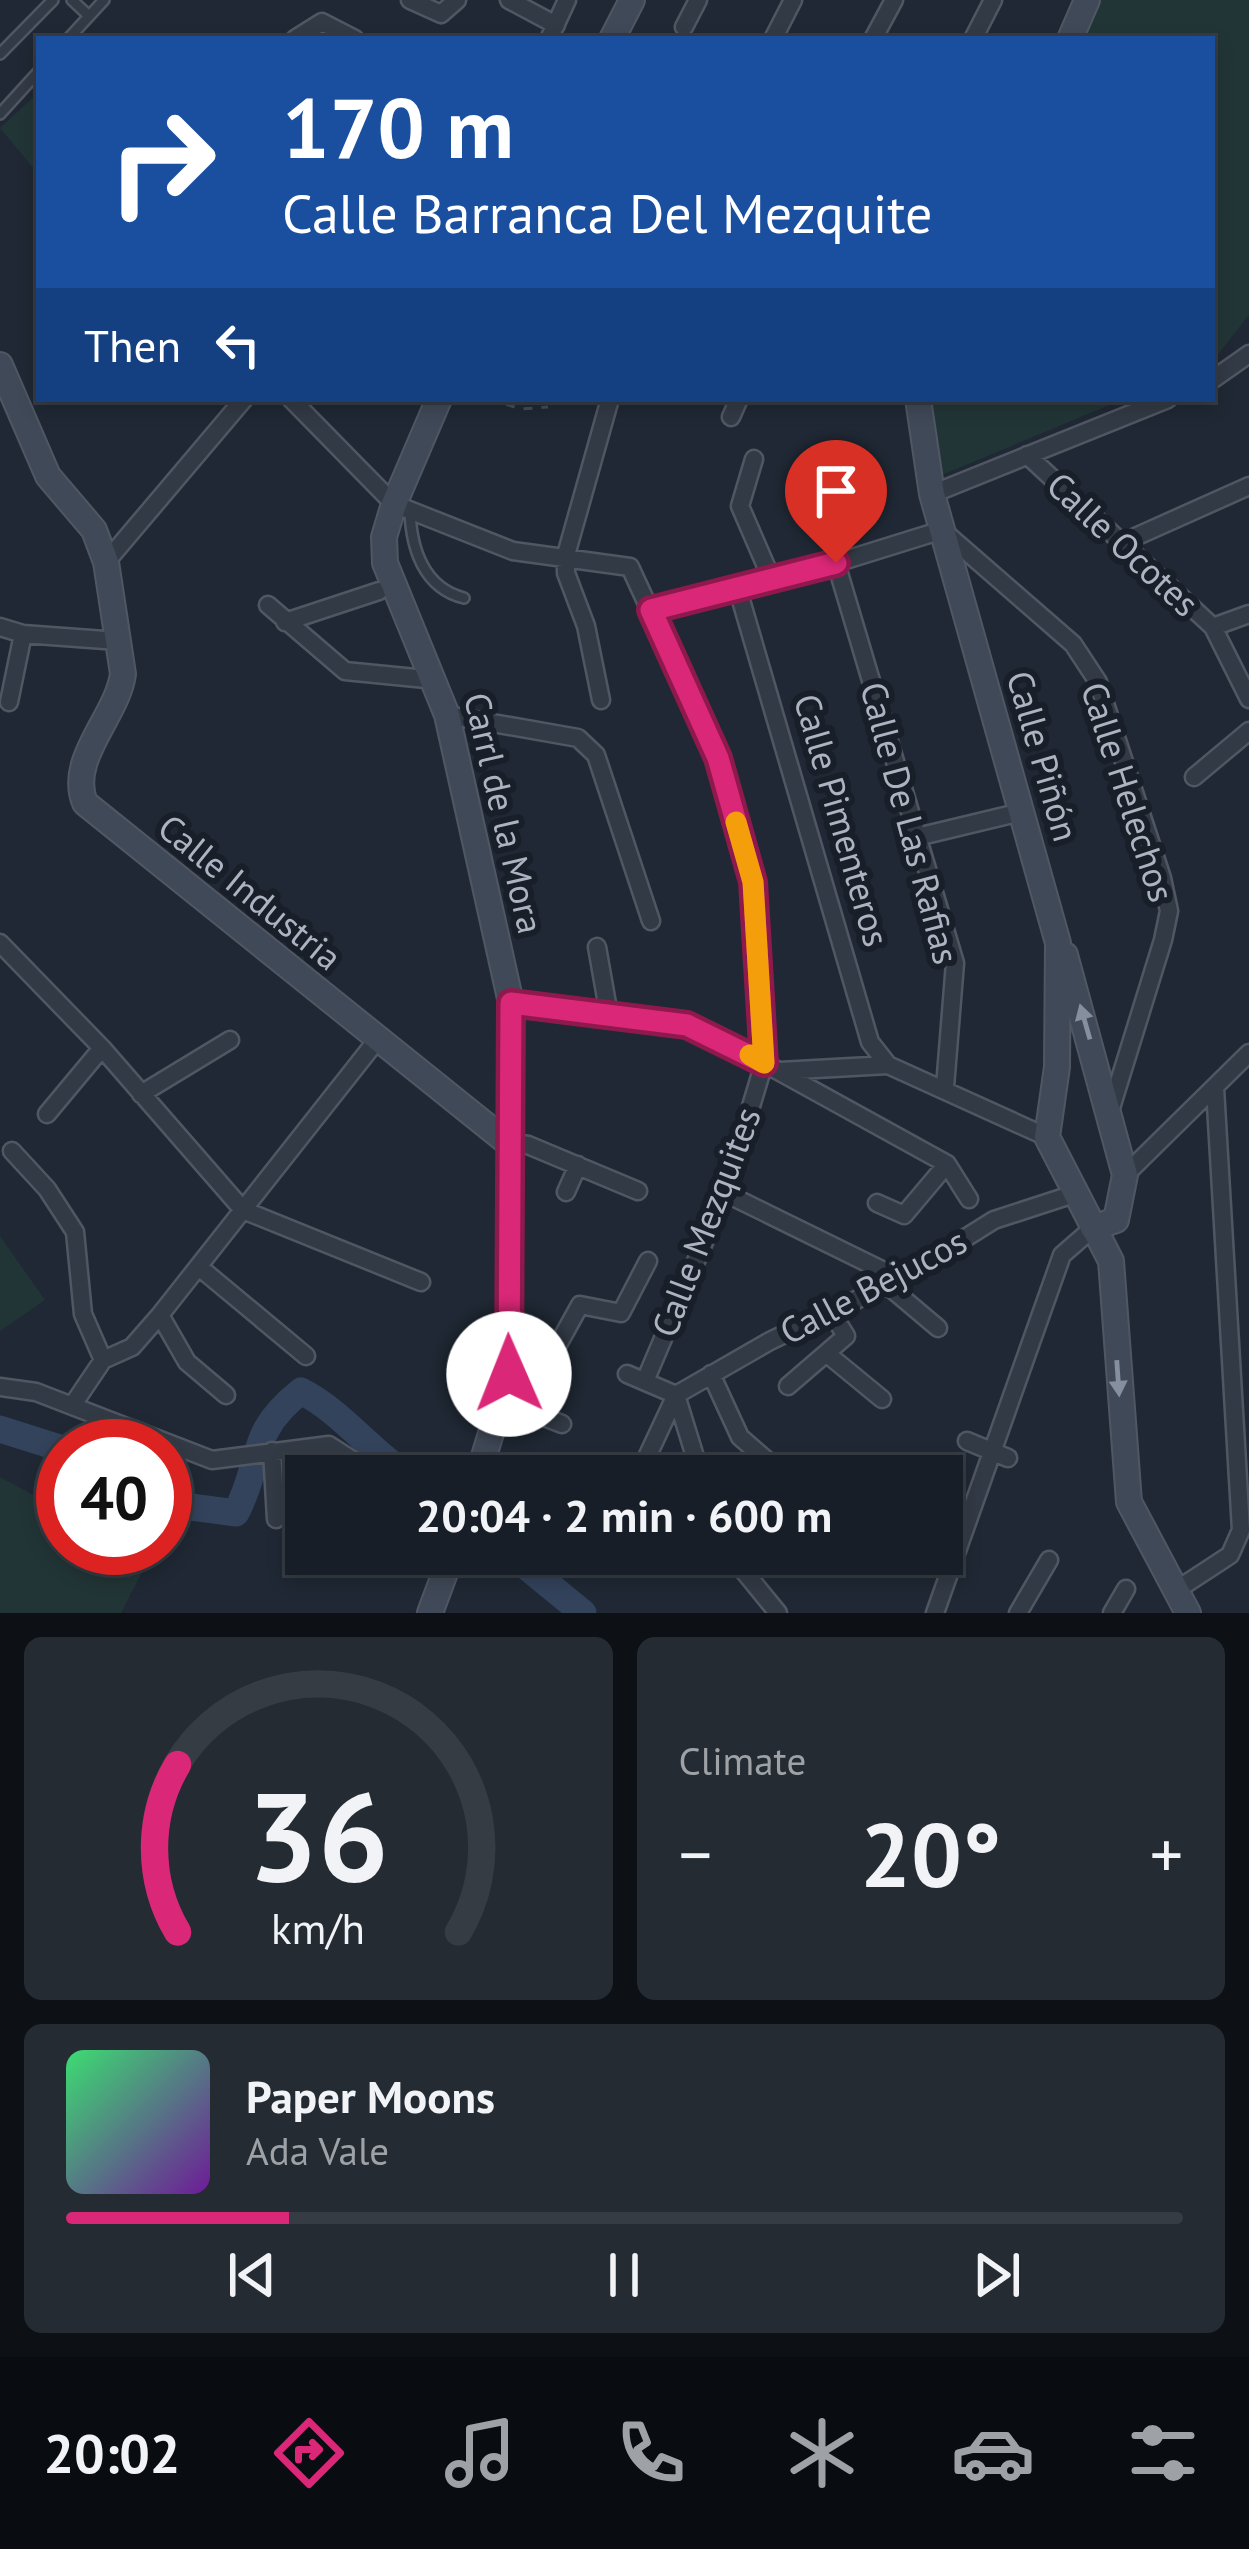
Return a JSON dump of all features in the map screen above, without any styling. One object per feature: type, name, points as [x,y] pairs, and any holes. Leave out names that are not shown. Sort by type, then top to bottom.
[{"type":"street","points":[[410,0],[441,14],[458,0]]},
{"type":"street","points":[[509,0],[552,32],[568,0]]},
{"type":"street","points":[[614,36],[632,0]]},
{"type":"street","points":[[684,27],[698,0]]},
{"type":"street","points":[[775,36],[794,0]]},
{"type":"street","points":[[875,36],[894,0]]},
{"type":"street","points":[[975,36],[993,0]]},
{"type":"street","points":[[1071,36],[1087,0]]},
{"type":"street","points":[[300,36],[322,22],[349,36]]},
{"type":"street","points":[[1215,378],[1249,354]]},
{"type":"street","points":[[0,365],[48,476],[94,530],[106,562],[241,402]]},
{"type":"street","points":[[294,402],[402,507],[513,551],[630,567],[718,758],[753,882],[772,1067]]},
{"type":"street","name":"Carrl de la Mora","points":[[438,402],[402,507],[384,537],[385,563],[436,680],[511,1003],[508,1348],[502,1401],[485,1455]]},
{"type":"street","points":[[601,700],[586,626],[566,573],[566,555],[609,402]]},
{"type":"street","points":[[731,418],[738,402]]},
{"type":"street","name":"Calle Piñón","points":[[919,402],[932,494],[1058,943],[1057,1067],[1047,1136]]},
{"type":"street","points":[[932,494],[1160,402]]},
{"type":"street","name":"Calle Ocotes","points":[[1027,455],[1213,628],[1249,699]]},
{"type":"street","points":[[754,459],[740,506],[772,580]]},
{"type":"street","points":[[1124,542],[1249,486]]},
{"type":"street","points":[[651,610],[738,590],[943,530]]},
{"type":"street","name":"Calle Helechos","points":[[943,530],[1072,644],[1098,682],[1162,878],[1169,911],[1166,926],[1111,1108]]},
{"type":"street","name":"Calle Industria","points":[[106,562],[121,691],[81,770],[79,788],[86,803],[507,1142]]},
{"type":"street","name":"Calle De Las Rafias","points":[[836,563],[955,963],[945,1087]]},
{"type":"street","name":"Calle Pimenteros","points":[[738,590],[870,1042],[888,1065]]},
{"type":"street","points":[[285,622],[379,591]]},
{"type":"street","points":[[268,605],[345,671],[436,680]]},
{"type":"street","points":[[1213,628],[1249,614]]},
{"type":"street","points":[[0,627],[23,634],[118,641]]},
{"type":"street","points":[[9,702],[23,634]]},
{"type":"street","points":[[446,716],[578,738],[596,755],[651,921]]},
{"type":"street","points":[[1194,777],[1249,731]]},
{"type":"street","points":[[917,837],[1022,812]]},
{"type":"street","points":[[0,943],[102,1048],[243,1210],[421,1282]]},
{"type":"street","points":[[963,1518],[1062,1255],[1093,1228],[1116,1220],[1125,1175],[1111,1108],[1058,943]]},
{"type":"street","points":[[597,946],[609,1015]]},
{"type":"street","points":[[511,1003],[687,1025],[947,1164],[969,1199]]},
{"type":"street","points":[[141,1094],[230,1040]]},
{"type":"street","points":[[72,1406],[103,1360],[132,1348],[160,1315],[377,1040]]},
{"type":"street","points":[[46,1114],[102,1048]]},
{"type":"street","points":[[1125,1175],[1249,1053]]},
{"type":"street","points":[[772,1067],[888,1065],[1047,1136],[1111,1262],[1130,1502],[1182,1602],[1230,1555],[1241,1530],[1216,1088]]},
{"type":"street","name":"Calle Mezquites","points":[[676,1395],[636,1377],[724,1193],[772,1067]]},
{"type":"street","points":[[507,1142],[638,1191]]},
{"type":"street","points":[[12,1150],[47,1189],[74,1232],[83,1314],[103,1360]]},
{"type":"street","points":[[877,1203],[904,1215],[947,1164]]},
{"type":"street","points":[[566,1192],[578,1166]]},
{"type":"street","points":[[724,1193],[894,1282],[938,1328]]},
{"type":"street","name":"Calle Bejucos","points":[[676,1395],[894,1282],[994,1220],[1077,1193]]},
{"type":"street","points":[[508,1348],[559,1343],[580,1305],[621,1312],[647,1261]]},
{"type":"street","points":[[199,1267],[306,1356]]},
{"type":"street","points":[[788,1387],[846,1336],[832,1313]]},
{"type":"street","points":[[160,1315],[188,1362],[226,1395]]},
{"type":"street","points":[[826,1353],[882,1399]]},
{"type":"street","points":[[710,1374],[740,1437],[761,1455]]},
{"type":"street","points":[[0,1387],[72,1406],[212,1460],[329,1445],[343,1455]]},
{"type":"street","points":[[648,1455],[676,1395]]},
{"type":"street","points":[[676,1395],[695,1455]]},
{"type":"street","points":[[502,1401],[562,1424]]},
{"type":"street","points":[[967,1441],[1008,1458]]},
{"type":"street","points":[[269,1451],[276,1519]]},
{"type":"street","points":[[1018,1613],[1049,1560]]},
{"type":"street","points":[[430,1613],[444,1575]]},
{"type":"street","points":[[747,1575],[775,1611]]},
{"type":"street","points":[[935,1613],[944,1575]]},
{"type":"street","points":[[1112,1613],[1126,1589]]},
{"type":"lane","points":[[0,54],[53,0]]},
{"type":"lane","points":[[72,0],[89,16]]},
{"type":"lane","points":[[71,36],[104,0]]},
{"type":"lane","points":[[2,106],[36,74]]},
{"type":"lane","points":[[402,507],[421,566],[449,594],[464,598]]},
{"type":"path","points":[[499,402],[521,409],[548,407]]},
{"type":"shaded area","points":[[1097,0],[1249,0],[1249,315],[1215,358],[1215,36],[1081,36]]},
{"type":"shaded area","points":[[36,95],[36,171],[0,128]]},
{"type":"shaded area","points":[[924,402],[1117,402],[937,477]]},
{"type":"shaded area","points":[[0,1236],[45,1300],[0,1331]]},
{"type":"shaded area","points":[[0,1477],[36,1496],[36,1575],[141,1575],[121,1613],[0,1613]]},
{"type":"waterway","points":[[192,1507],[236,1513],[264,1434],[301,1391],[330,1409],[381,1455]]},
{"type":"waterway","points":[[0,1429],[36,1440]]},
{"type":"waterway","points":[[537,1575],[583,1613]]},
{"type":"slow traffic","points":[[736,822],[753,882],[764,1063],[750,1055]]},
{"type":"route","points":[[509,1374],[511,1003],[687,1025],[764,1063],[753,882],[718,758],[651,610],[836,563]]}]
